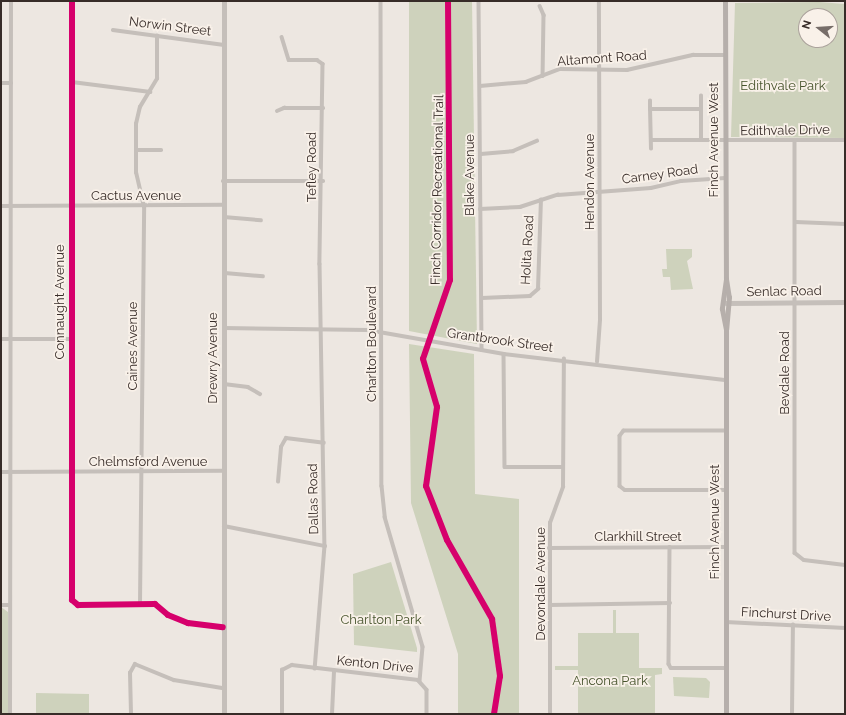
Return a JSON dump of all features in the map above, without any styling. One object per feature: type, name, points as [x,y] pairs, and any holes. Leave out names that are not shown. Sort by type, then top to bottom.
[{"type":"main road","name":"Finch Avenue West","points":[[725,1],[726,279],[729,303],[726,329],[726,714]]},
{"type":"main road","name":"Finch Avenue West","points":[[726,279],[722,303],[726,329]]},
{"type":"street","points":[[10,714],[11,1]]},
{"type":"street","name":"Connaught Avenue","points":[[72,1],[71,472],[74,603],[140,604]]},
{"type":"street","name":"Drewry Avenue","points":[[224,1],[224,714]]},
{"type":"street","name":"Charlton Boulevard","points":[[381,1],[382,333],[385,516],[423,646],[420,681]]},
{"type":"street","name":"Blake Avenue","points":[[480,1],[482,350]]},
{"type":"street","name":"Hendon Avenue","points":[[597,362],[600,320],[599,1]]},
{"type":"street","points":[[540,6],[544,15],[543,76]]},
{"type":"street","name":"Norwin Street","points":[[114,30],[224,44]]},
{"type":"street","name":"Caines Avenue","points":[[140,604],[143,471],[144,207],[137,177],[136,150],[138,115],[157,79],[157,36]]},
{"type":"street","name":"Tefley Road","points":[[282,37],[289,60],[317,60],[323,64],[323,180],[320,264],[322,329]]},
{"type":"street","name":"Altamont Road","points":[[480,86],[526,82],[560,69],[627,70],[693,55],[725,55]]},
{"type":"street","points":[[72,82],[150,92]]},
{"type":"street","points":[[1,83],[11,83]]},
{"type":"street","points":[[701,96],[701,140]]},
{"type":"street","points":[[650,101],[651,149]]},
{"type":"street","points":[[277,111],[284,108],[323,108]]},
{"type":"street","points":[[650,109],[701,109]]},
{"type":"street","name":"Edithvale Drive","points":[[651,140],[845,140]]},
{"type":"street","name":"Bevdale Road","points":[[795,140],[795,553],[804,560],[845,565]]},
{"type":"street","points":[[481,154],[514,152],[537,141]]},
{"type":"street","points":[[136,150],[161,150]]},
{"type":"street","name":"Carney Road","points":[[480,209],[520,207],[558,195],[600,192],[725,178]]},
{"type":"street","points":[[223,181],[323,180]]},
{"type":"street","name":"Holita Road","points":[[482,298],[530,296],[538,289],[541,200]]},
{"type":"street","name":"Cactus Avenue","points":[[1,206],[144,207],[224,205]]},
{"type":"street","points":[[224,217],[261,220]]},
{"type":"street","points":[[796,222],[845,224]]},
{"type":"street","points":[[224,273],[263,276]]},
{"type":"street","name":"Senlac Road","points":[[722,303],[845,302]]},
{"type":"street","name":"Grantbrook Street","points":[[224,328],[322,329],[382,333],[504,354],[597,362],[726,380]]},
{"type":"street","name":"Dallas Road","points":[[315,669],[325,546],[322,329]]},
{"type":"street","points":[[1,339],[72,339]]},
{"type":"street","points":[[504,354],[505,467],[562,467]]},
{"type":"street","name":"Devondale Avenue","points":[[550,714],[549,548],[550,523],[562,486],[564,359]]},
{"type":"street","points":[[224,384],[248,387],[260,394]]},
{"type":"street","points":[[726,431],[624,431],[620,436],[620,486],[625,490],[726,490]]},
{"type":"street","points":[[278,482],[281,447],[286,438],[324,443]]},
{"type":"street","name":"Chelmsford Avenue","points":[[1,472],[223,471]]},
{"type":"street","points":[[224,526],[325,546]]},
{"type":"street","points":[[670,547],[671,668],[726,668]]},
{"type":"street","name":"Clarkhill Street","points":[[549,548],[726,548]]},
{"type":"street","points":[[550,604],[670,603]]},
{"type":"street","points":[[140,604],[155,604],[168,615],[188,623],[223,627]]},
{"type":"street","points":[[1,605],[10,605]]},
{"type":"street","name":"Finchurst Drive","points":[[726,622],[845,628]]},
{"type":"street","points":[[792,714],[793,626]]},
{"type":"street","points":[[130,714],[130,673],[135,664],[174,680],[223,688]]},
{"type":"street","name":"Kenton Drive","points":[[282,714],[282,670],[292,665],[420,681],[427,690],[427,714]]},
{"type":"street","points":[[332,714],[334,671]]},
{"type":"green space","points":[[409,1],[472,1],[477,344],[409,331]]},
{"type":"green space","name":"Edithvale Park","points":[[819,2],[845,4],[845,138],[731,137],[735,3]]},
{"type":"green space","points":[[666,249],[692,249],[692,257],[687,261],[693,289],[671,290],[670,277],[663,277],[662,269],[667,269]]},
{"type":"green space","points":[[409,344],[474,354],[475,494],[519,499],[519,714],[458,714],[458,654],[411,503]]},
{"type":"green space","name":"Charlton Park","points":[[391,562],[417,652],[354,645],[353,574]]},
{"type":"green space","points":[[1,607],[8,612],[8,714],[1,714]]},
{"type":"green space","name":"Ancona Park","points":[[613,610],[616,610],[616,633],[639,633],[639,668],[662,668],[662,674],[655,675],[655,714],[578,714],[578,670],[555,670],[555,666],[578,666],[578,633],[613,633]]},
{"type":"green space","points":[[673,677],[706,678],[710,682],[709,698],[674,696]]},
{"type":"green space","points":[[36,693],[89,694],[89,714],[36,714]]},
{"type":"cycle path","points":[[72,1],[72,600],[78,605],[155,604],[168,615],[188,623],[223,627]]},
{"type":"cycle path","name":"Finch Corridor Recreational Trail","points":[[448,1],[450,280],[423,359],[437,407],[426,486],[447,540],[492,619],[500,676],[494,714]]}]
